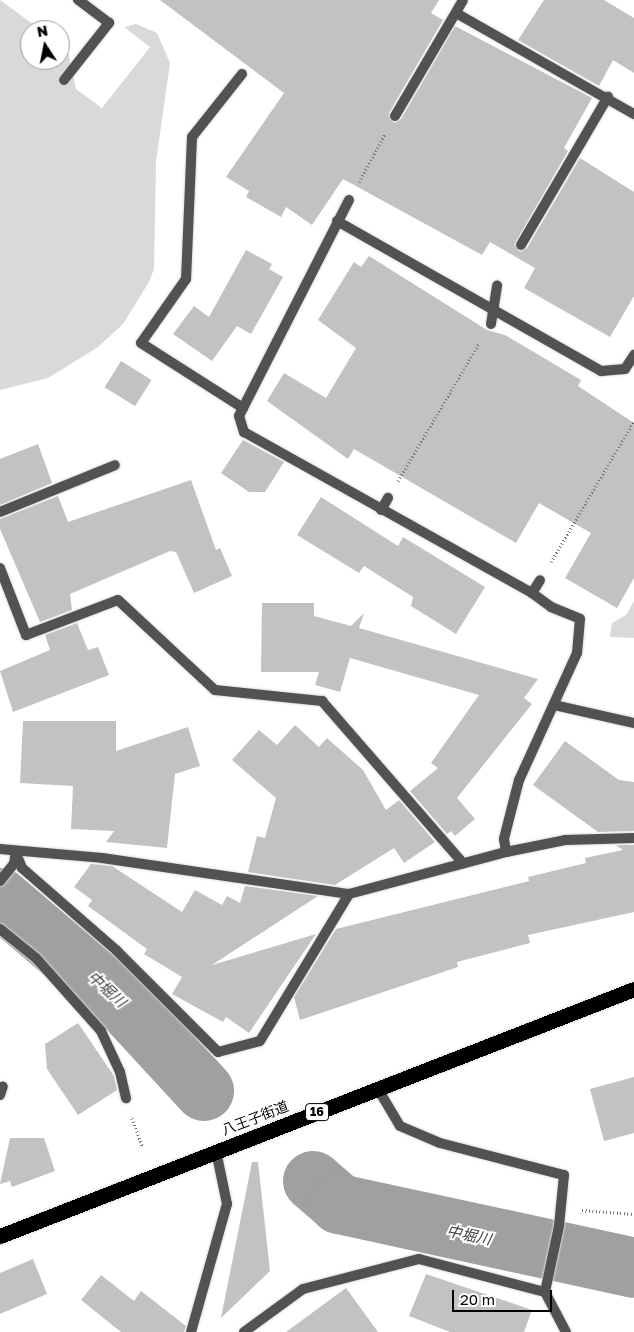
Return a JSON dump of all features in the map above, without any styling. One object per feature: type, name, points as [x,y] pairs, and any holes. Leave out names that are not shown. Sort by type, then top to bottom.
[{"type":"highway","name":"八王子街道","points":[[0,1235],[634,989]]},
{"type":"street","points":[[64,80],[109,23],[78,0]]},
{"type":"street","points":[[395,116],[463,0]]},
{"type":"street","points":[[456,13],[608,97],[634,114]]},
{"type":"street","points":[[242,74],[192,137],[186,279],[141,342],[243,408]]},
{"type":"street","points":[[521,245],[608,97]]},
{"type":"street","points":[[349,200],[337,220],[239,416],[244,432],[532,593],[551,608],[580,619],[577,653],[519,780],[504,838],[506,852]]},
{"type":"street","points":[[337,220],[496,309],[600,372],[626,370],[634,355]]},
{"type":"street","points":[[491,324],[496,309],[497,285]]},
{"type":"street","points":[[0,512],[115,465]]},
{"type":"street","points":[[381,510],[388,498]]},
{"type":"street","points":[[0,568],[26,635],[118,600],[215,690],[322,701],[463,863]]},
{"type":"street","points":[[532,593],[540,580]]},
{"type":"street","points":[[554,705],[634,723]]},
{"type":"street","points":[[0,849],[16,852],[102,858],[349,894],[506,852],[565,840],[634,838]]},
{"type":"street","points":[[16,852],[18,866],[117,951],[218,1052],[260,1041],[349,894]]},
{"type":"street","points":[[0,881],[18,866]]},
{"type":"street","points":[[0,929],[36,958],[101,1031],[120,1072],[126,1098]]},
{"type":"street","points":[[378,1089],[400,1126],[440,1143],[564,1175],[560,1226],[544,1292],[566,1332]]},
{"type":"street","points":[[191,1332],[227,1204],[216,1151]]},
{"type":"street","points":[[244,1332],[257,1328],[303,1289],[419,1259],[544,1292]]},
{"type":"path","points":[[349,200],[395,116]]},
{"type":"path","points":[[388,498],[491,324]]},
{"type":"path","points":[[540,580],[634,421]]},
{"type":"path","points":[[126,1098],[142,1146]]},
{"type":"path","points":[[562,1204],[589,1213],[634,1214]]},
{"type":"shaded area","points":[[0,0],[27,20],[20,20],[20,70],[70,70],[70,60],[76,89],[102,108],[150,47],[124,27],[136,24],[157,33],[170,63],[156,162],[154,269],[149,282],[123,324],[98,347],[48,378],[0,390]]},
{"type":"shaded area","points":[[634,601],[634,638],[610,637],[612,623],[626,615]]},
{"type":"building","points":[[160,0],[439,0],[431,13],[443,20],[389,113],[394,123],[401,119],[455,26],[592,98],[564,148],[568,151],[514,245],[520,252],[527,248],[580,158],[634,192],[634,296],[610,337],[524,288],[535,268],[490,242],[482,255],[343,179],[312,225],[286,207],[281,217],[246,197],[249,191],[226,177],[284,93]]},
{"type":"building","points":[[544,0],[604,0],[634,18],[634,73],[613,60],[599,86],[518,40]]},
{"type":"building","points":[[246,250],[272,264],[269,269],[283,277],[251,334],[237,326],[212,361],[173,334],[194,306],[209,317]]},
{"type":"building","points":[[369,256],[487,330],[505,335],[581,380],[578,386],[634,423],[634,578],[617,608],[565,578],[591,533],[539,503],[516,543],[354,449],[348,459],[267,401],[284,373],[326,398],[356,348],[318,320],[354,262],[361,267]]},
{"type":"building","points":[[121,361],[152,380],[135,406],[105,387]]},
{"type":"building","points":[[243,440],[284,462],[265,492],[249,492],[221,473]]},
{"type":"building","points":[[38,444],[52,483],[0,505],[0,459]]},
{"type":"building","points":[[191,480],[216,550],[220,548],[232,576],[194,593],[176,552],[170,551],[70,594],[72,610],[40,622],[0,529],[0,519],[58,496],[68,522]]},
{"type":"building","points":[[321,497],[398,546],[403,537],[485,587],[456,634],[411,606],[413,597],[364,566],[359,573],[297,535]]},
{"type":"building","points":[[262,603],[314,603],[314,616],[351,626],[364,613],[359,628],[538,679],[524,698],[532,704],[457,798],[475,819],[455,836],[451,831],[447,834],[410,791],[438,768],[431,763],[479,695],[350,658],[340,692],[315,685],[319,672],[261,672]]},
{"type":"building","points":[[77,623],[88,650],[98,647],[109,675],[13,712],[0,671],[50,650],[45,635]]},
{"type":"building","points":[[23,721],[116,721],[116,751],[188,727],[200,766],[175,774],[167,848],[106,842],[114,831],[71,829],[73,786],[20,783]]},
{"type":"building","points":[[295,725],[319,747],[327,738],[363,770],[386,810],[399,800],[435,842],[404,863],[394,848],[335,885],[248,872],[257,836],[265,838],[276,798],[232,760],[259,730],[277,745]]},
{"type":"building","points":[[565,741],[619,780],[634,782],[634,831],[598,832],[533,785]]},
{"type":"building","points":[[616,845],[634,845],[634,912],[528,935],[530,943],[457,962],[458,967],[300,1020],[294,997],[336,929],[529,881],[528,877],[586,863],[585,858],[623,850]]},
{"type":"building","points":[[91,864],[112,866],[182,912],[195,890],[222,905],[227,896],[240,903],[245,886],[318,896],[212,965],[316,934],[249,1033],[226,1017],[223,1022],[172,994],[182,977],[144,954],[147,949],[88,906],[92,900],[74,887]]},
{"type":"building","points":[[78,1023],[114,1076],[117,1090],[78,1115],[47,1069],[45,1044]]},
{"type":"building","points":[[634,1077],[634,1133],[604,1141],[590,1089]]},
{"type":"building","points":[[10,1138],[44,1138],[55,1171],[12,1187],[10,1181],[0,1184]]},
{"type":"building","points":[[252,1162],[258,1162],[270,1271],[221,1318]]},
{"type":"building","points":[[33,1259],[47,1294],[0,1314],[0,1273]]},
{"type":"building","points":[[426,1274],[532,1310],[524,1332],[450,1332],[409,1316]]},
{"type":"building","points":[[101,1275],[134,1301],[141,1291],[186,1326],[184,1332],[121,1332],[81,1300]]},
{"type":"building","points":[[346,1288],[378,1332],[286,1332]]},
{"type":"waterway","name":"中堀川","points":[[0,898],[122,1002],[204,1091]]},
{"type":"waterway","name":"中堀川","points":[[313,1181],[339,1204],[634,1268]]}]
